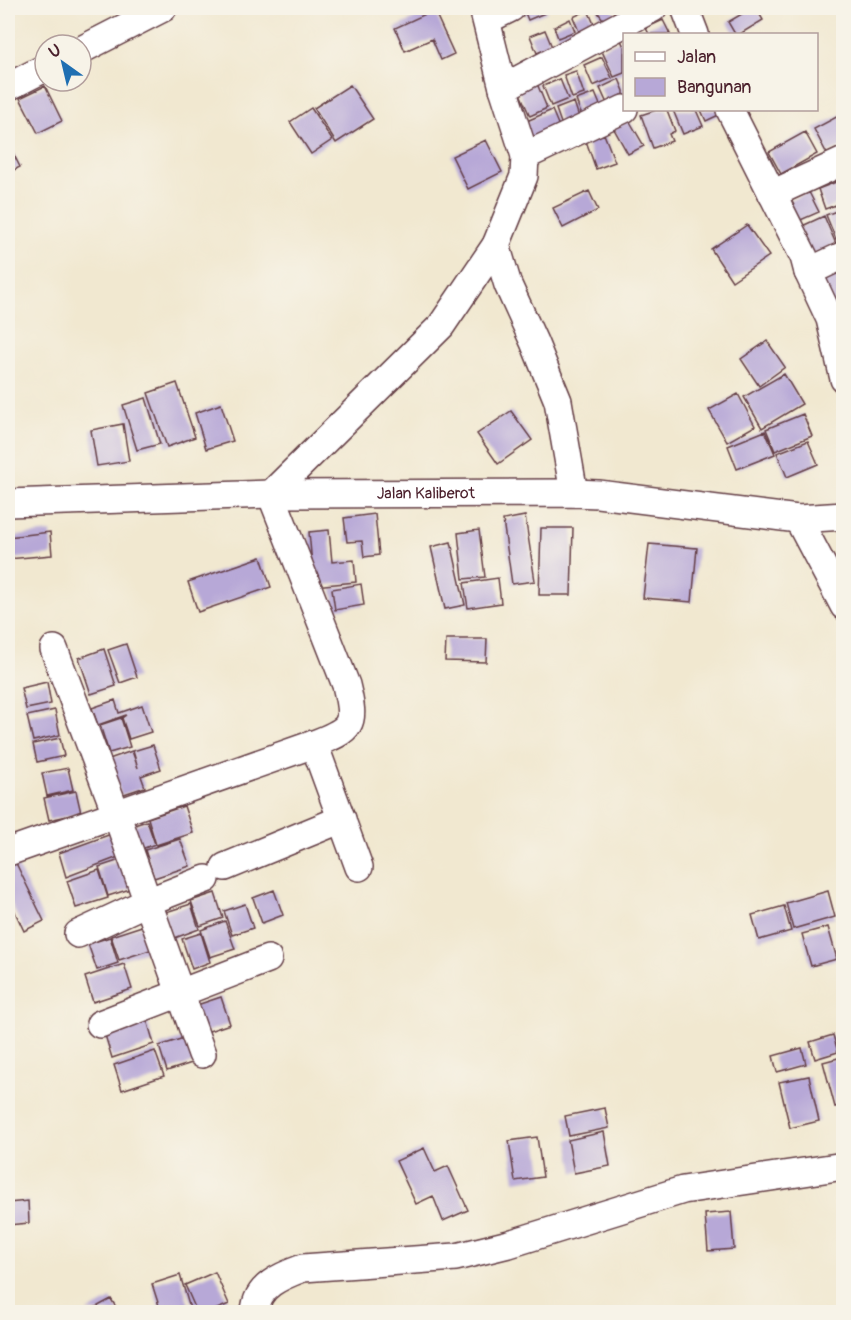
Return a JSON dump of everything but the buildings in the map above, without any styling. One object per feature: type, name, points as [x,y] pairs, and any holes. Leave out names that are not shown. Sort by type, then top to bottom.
[{"type":"street","points":[[93,44],[163,8]]},
{"type":"street","points":[[8,852],[314,744],[339,734],[349,725],[352,716],[346,685],[271,494],[441,326],[496,245],[524,176],[525,156],[503,88],[485,14],[511,8]]},
{"type":"street","points":[[503,88],[653,8]]},
{"type":"street","points":[[685,8],[695,33]]},
{"type":"street","points":[[8,87],[33,74]]},
{"type":"street","points":[[525,156],[623,109]]},
{"type":"street","points":[[730,111],[804,257],[808,272],[837,315],[843,379]]},
{"type":"street","points":[[772,194],[843,161]]},
{"type":"street","points":[[496,245],[508,285],[558,401],[574,493]]},
{"type":"street","points":[[808,272],[843,255]]},
{"type":"street","name":"Jalan Kaliberot","points":[[8,503],[271,494],[574,493],[798,519],[843,516]]},
{"type":"street","points":[[798,519],[843,606]]},
{"type":"street","points":[[54,649],[116,813],[202,1054]]},
{"type":"street","points":[[314,744],[359,867]]},
{"type":"street","points":[[78,934],[342,819]]},
{"type":"street","points":[[100,1024],[268,959]]},
{"type":"street","points":[[255,1312],[256,1302],[265,1287],[283,1275],[303,1268],[456,1257],[509,1244],[683,1190],[843,1166]]}]
